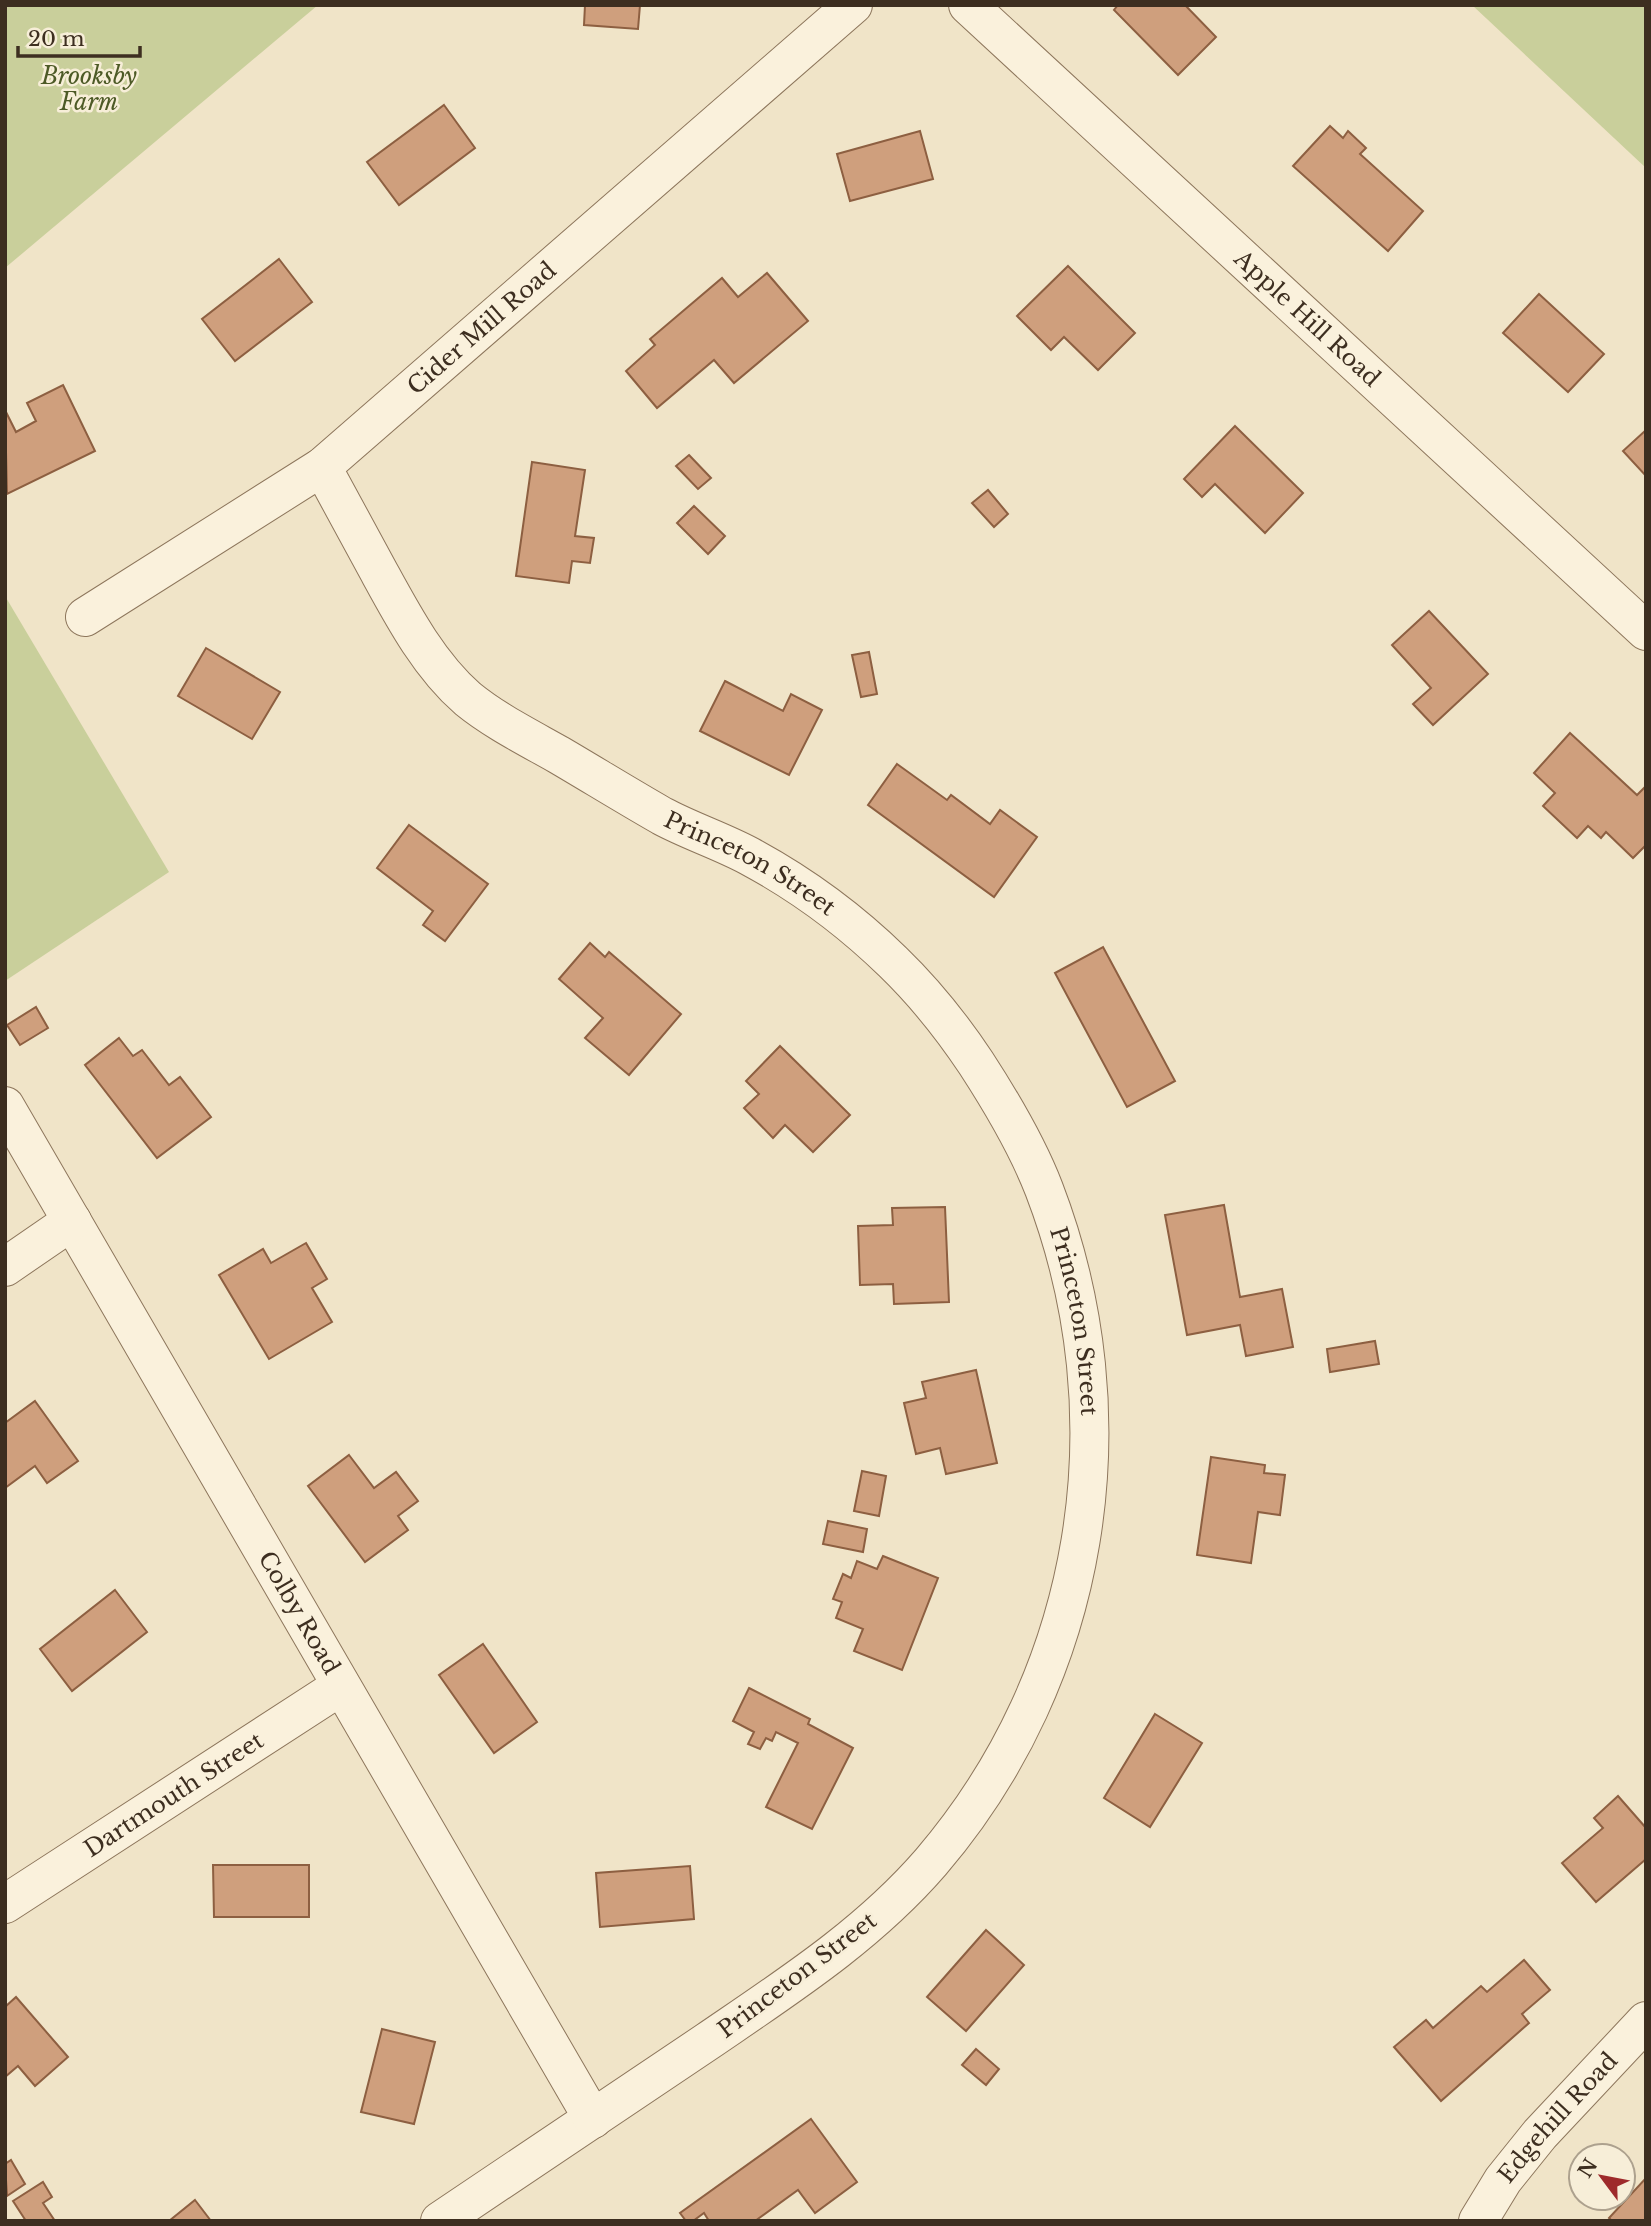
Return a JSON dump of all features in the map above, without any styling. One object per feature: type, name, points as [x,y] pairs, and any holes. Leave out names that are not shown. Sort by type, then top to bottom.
[{"type":"street","name":"Cider Mill Road","points":[[85,617],[322,467],[852,5]]},
{"type":"street","name":"Apple Hill Road","points":[[968,5],[1646,631]]},
{"type":"street","name":"Princeton Street","points":[[322,467],[403,616],[437,666],[468,699],[508,726],[668,819],[749,856],[825,904],[894,962],[954,1030],[1003,1105],[1043,1186],[1071,1271],[1087,1360],[1091,1450],[1082,1540],[1061,1628],[1033,1700],[985,1791],[930,1863],[867,1927],[795,1982],[440,2221]]},
{"type":"street","name":"Colby Road","points":[[5,1106],[593,2119]]},
{"type":"street","points":[[5,1267],[72,1221]]},
{"type":"street","name":"Dartmouth Street","points":[[5,1904],[341,1686]]},
{"type":"street","name":"Edgehill Road","points":[[1478,2221],[1503,2180],[1540,2134],[1646,2021]]},
{"type":"green space","name":"Brooksby Farm","points":[[5,5],[318,5],[5,268]]},
{"type":"green space","points":[[1472,5],[1646,5],[1646,168]]},
{"type":"green space","points":[[5,596],[169,872],[5,981]]},
{"type":"building","points":[[585,5],[640,5],[638,29],[584,25]]},
{"type":"building","points":[[1118,5],[1185,5],[1216,37],[1178,75],[1114,10]]},
{"type":"building","points":[[444,105],[475,148],[399,205],[367,162]]},
{"type":"building","points":[[1330,126],[1343,138],[1348,131],[1366,148],[1360,154],[1423,211],[1388,251],[1293,166]]},
{"type":"building","points":[[920,131],[933,179],[850,201],[837,154]]},
{"type":"building","points":[[279,259],[312,302],[235,361],[202,319]]},
{"type":"building","points":[[1068,266],[1135,333],[1098,370],[1064,337],[1051,350],[1017,316]]},
{"type":"building","points":[[767,273],[808,321],[734,383],[714,360],[657,408],[626,371],[655,345],[650,339],[722,278],[738,297]]},
{"type":"building","points":[[1539,294],[1604,354],[1568,392],[1503,333]]},
{"type":"building","points":[[63,385],[95,451],[7,494],[5,410],[16,432],[36,421],[27,403]]},
{"type":"building","points":[[1235,426],[1303,493],[1265,533],[1215,484],[1202,497],[1184,479]]},
{"type":"building","points":[[1646,430],[1646,476],[1623,451]]},
{"type":"building","points":[[689,455],[711,478],[698,489],[676,466]]},
{"type":"building","points":[[532,462],[585,470],[575,536],[594,538],[590,563],[572,561],[569,583],[516,576]]},
{"type":"building","points":[[988,490],[1008,514],[994,527],[972,503]]},
{"type":"building","points":[[694,506],[725,536],[708,554],[677,523]]},
{"type":"building","points":[[1429,611],[1488,674],[1433,725],[1413,704],[1431,688],[1392,645]]},
{"type":"building","points":[[206,648],[280,692],[252,739],[178,696]]},
{"type":"building","points":[[869,652],[877,694],[861,697],[852,655]]},
{"type":"building","points":[[725,681],[783,711],[791,694],[822,710],[789,775],[700,731]]},
{"type":"building","points":[[1570,733],[1637,795],[1644,788],[1646,790],[1646,845],[1633,858],[1606,832],[1601,838],[1588,826],[1577,838],[1543,806],[1555,793],[1534,773]]},
{"type":"building","points":[[897,764],[947,800],[951,795],[990,824],[1000,810],[1037,837],[994,897],[868,805]]},
{"type":"building","points":[[409,825],[488,884],[445,941],[423,925],[433,911],[377,868]]},
{"type":"building","points":[[590,943],[605,957],[609,952],[681,1014],[629,1075],[585,1038],[603,1018],[559,979]]},
{"type":"building","points":[[1103,947],[1175,1081],[1127,1107],[1055,973]]},
{"type":"building","points":[[36,1007],[48,1028],[20,1045],[7,1025]]},
{"type":"building","points":[[119,1038],[133,1056],[142,1050],[169,1085],[180,1077],[211,1117],[157,1158],[85,1065]]},
{"type":"building","points":[[780,1046],[850,1115],[813,1152],[785,1125],[773,1138],[744,1108],[759,1094],[746,1081]]},
{"type":"building","points":[[1224,1205],[1240,1297],[1282,1289],[1293,1347],[1246,1356],[1240,1325],[1187,1335],[1165,1215]]},
{"type":"building","points":[[945,1207],[949,1302],[894,1304],[893,1284],[860,1285],[858,1226],[893,1225],[892,1208]]},
{"type":"building","points":[[306,1243],[327,1279],[312,1288],[332,1322],[269,1359],[219,1275],[263,1249],[271,1263]]},
{"type":"building","points":[[1375,1341],[1379,1364],[1330,1372],[1327,1349]]},
{"type":"building","points":[[976,1370],[997,1463],[946,1474],[940,1448],[916,1454],[904,1403],[926,1398],[922,1382]]},
{"type":"building","points":[[35,1401],[78,1461],[47,1483],[35,1466],[5,1488],[5,1423]]},
{"type":"building","points":[[349,1455],[374,1488],[396,1472],[418,1501],[398,1516],[408,1530],[365,1562],[308,1486]]},
{"type":"building","points":[[1211,1457],[1265,1465],[1264,1473],[1285,1475],[1280,1515],[1258,1512],[1251,1563],[1197,1555]]},
{"type":"building","points":[[862,1471],[886,1476],[879,1516],[854,1511]]},
{"type":"building","points":[[828,1521],[867,1529],[863,1552],[823,1544]]},
{"type":"building","points":[[883,1556],[938,1578],[902,1670],[854,1651],[863,1629],[836,1618],[842,1602],[833,1599],[843,1574],[851,1578],[857,1561],[877,1569]]},
{"type":"building","points":[[115,1590],[147,1632],[72,1691],[40,1649]]},
{"type":"building","points":[[483,1644],[537,1722],[494,1753],[439,1675]]},
{"type":"building","points":[[749,1688],[810,1719],[808,1724],[853,1748],[812,1829],[766,1807],[798,1743],[776,1732],[772,1741],[766,1738],[760,1749],[748,1744],[754,1732],[733,1721]]},
{"type":"building","points":[[1155,1714],[1202,1743],[1150,1827],[1104,1798]]},
{"type":"building","points":[[1618,1796],[1646,1828],[1646,1859],[1596,1902],[1562,1863],[1603,1828],[1594,1818]]},
{"type":"building","points":[[213,1865],[309,1865],[309,1917],[214,1917]]},
{"type":"building","points":[[690,1866],[694,1919],[600,1927],[596,1873]]},
{"type":"building","points":[[986,1930],[1024,1965],[966,2031],[927,1997]]},
{"type":"building","points":[[1524,1960],[1550,1990],[1522,2014],[1529,2023],[1441,2101],[1394,2047],[1426,2020],[1433,2028],[1481,1986],[1487,1992]]},
{"type":"building","points":[[16,1997],[68,2057],[35,2086],[18,2066],[5,2077],[5,2007]]},
{"type":"building","points":[[382,2029],[435,2042],[414,2124],[361,2112]]},
{"type":"building","points":[[976,2049],[999,2069],[986,2085],[962,2065]]},
{"type":"building","points":[[811,2119],[857,2182],[815,2213],[798,2190],[755,2221],[709,2221],[704,2213],[693,2221],[686,2221],[680,2213]]},
{"type":"building","points":[[11,2160],[25,2184],[7,2196],[5,2164]]},
{"type":"building","points":[[1646,2178],[1646,2221],[1612,2221],[1609,2218],[1615,2212],[1637,2212],[1637,2188]]},
{"type":"building","points":[[43,2182],[52,2197],[43,2203],[55,2221],[26,2221],[13,2201]]},
{"type":"building","points":[[195,2200],[211,2221],[169,2221]]}]
